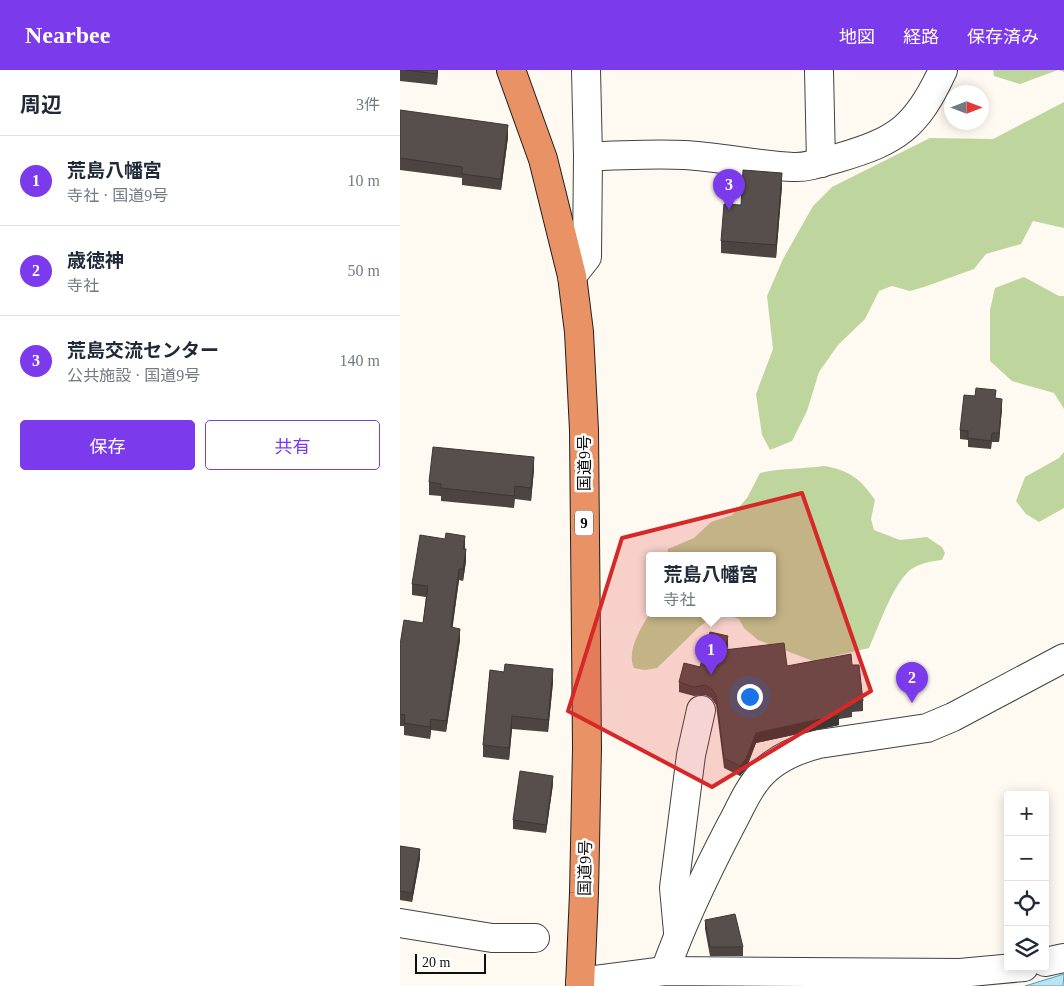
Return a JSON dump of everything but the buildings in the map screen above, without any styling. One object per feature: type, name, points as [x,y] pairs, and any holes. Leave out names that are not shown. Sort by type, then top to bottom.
[{"type":"highway","name":"国道9号","points":[[511,70],[543,159],[572,276],[579,332],[584,430],[587,748],[580,984]]},
{"type":"street","points":[[572,276],[587,257],[588,156],[586,70]]},
{"type":"street","points":[[819,70],[821,162]]},
{"type":"street","points":[[588,156],[683,155],[796,168],[821,162],[868,150],[890,140],[911,124],[931,97],[943,70]]},
{"type":"street","points":[[665,971],[678,932],[755,782],[775,763],[796,751],[819,744],[927,728],[953,717],[1064,658]]},
{"type":"street","points":[[678,932],[674,888],[691,756],[700,710]]},
{"type":"street","points":[[400,924],[492,938],[535,938]]},
{"type":"street","points":[[1049,961],[1064,958]]},
{"type":"street","points":[[580,984],[665,971],[961,980],[1005,971]]},
{"type":"highlighted area","points":[[802,493],[871,691],[712,787],[568,711],[622,538]]},
{"type":"green space","points":[[993,70],[1058,70],[1020,84],[994,76]]},
{"type":"green space","points":[[1064,102],[1064,228],[1033,221],[1021,244],[986,254],[974,269],[910,291],[892,286],[879,291],[865,319],[838,345],[819,372],[807,411],[792,441],[770,450],[762,435],[756,394],[773,349],[767,296],[783,259],[813,206],[832,187],[930,138],[993,139]]},
{"type":"green space","points":[[1024,277],[1059,296],[1064,296],[1064,409],[1054,393],[1012,381],[990,361],[990,310],[995,288]]},
{"type":"green space","points":[[1064,452],[1064,508],[1039,522],[1026,514],[1016,501],[1025,477],[1059,458]]},
{"type":"green space","points":[[824,466],[841,470],[865,486],[875,500],[871,519],[874,530],[900,540],[927,537],[942,547],[945,553],[942,560],[918,565],[900,581],[869,648],[813,661],[758,640],[744,628],[739,619],[733,617],[776,617],[776,552],[668,552],[668,549],[694,538],[711,522],[732,515],[747,498],[760,473]]},
{"type":"green space","points":[[648,617],[712,617],[699,627],[657,668],[645,670],[634,668],[632,661],[633,647]]},
{"type":"water","points":[[1064,974],[1063,986],[1025,986]]},
{"type":"place","name":"荒島交流センター","points":[[729,210]]},
{"type":"place","name":"荒島八幡宮","points":[[711,675]]},
{"type":"place","name":"歳徳神","points":[[912,703]]}]
